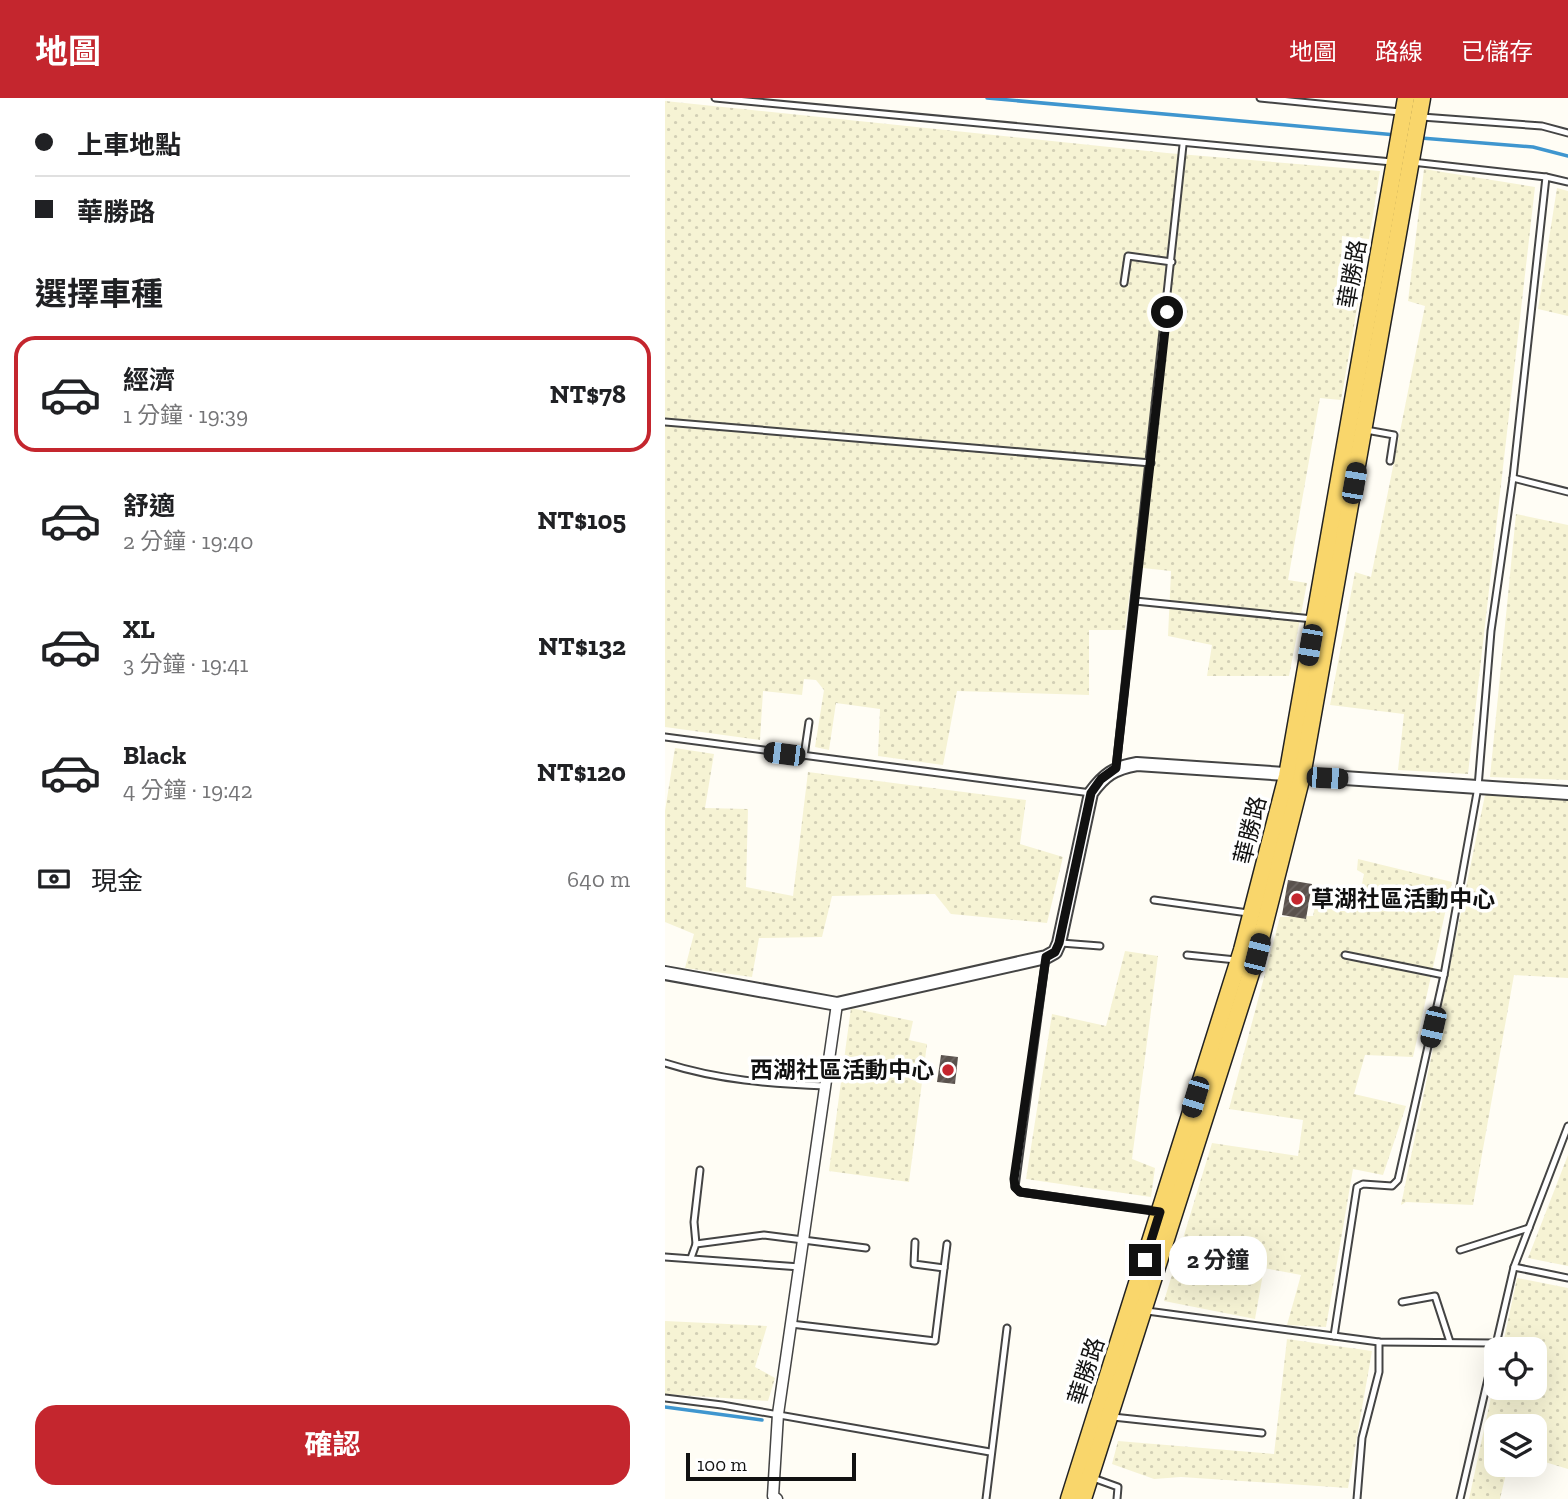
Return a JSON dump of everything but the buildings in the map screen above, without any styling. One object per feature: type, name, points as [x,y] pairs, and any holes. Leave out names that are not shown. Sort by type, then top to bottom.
[{"type":"main road","points":[[1402,158],[1409,114],[1422,98]]},
{"type":"main road","name":"華勝路","points":[[1167,1213],[1257,954],[1363,430],[1402,158]]},
{"type":"main road","name":"華勝路","points":[[1069,1499],[1137,1309],[1295,776],[1314,619],[1402,158]]},
{"type":"main road","name":"華勝路","points":[[1083,1499],[1110,1417],[1137,1309]]},
{"type":"street","points":[[665,973],[837,1004],[1046,957],[1055,952],[1059,943],[1091,793],[1101,779],[1116,768],[1137,764],[1568,793]]},
{"type":"street","points":[[777,1499],[773,1496],[778,1414],[837,1004]]},
{"type":"lane","points":[[716,98],[1183,145],[1402,158],[1568,182]]},
{"type":"lane","points":[[1260,98],[1542,126],[1568,132]]},
{"type":"lane","points":[[1116,768],[1151,463],[1183,145]]},
{"type":"lane","points":[[1334,1336],[1357,1187],[1363,1184],[1392,1186],[1398,1180],[1444,975],[1478,787],[1491,631],[1513,478],[1546,177]]},
{"type":"lane","points":[[1124,284],[1128,256],[1171,262]]},
{"type":"lane","points":[[665,422],[1151,463]]},
{"type":"lane","points":[[1363,430],[1394,435],[1390,461]]},
{"type":"lane","points":[[1513,478],[1568,492]]},
{"type":"lane","points":[[1135,601],[1314,619]]},
{"type":"lane","points":[[804,756],[809,722]]},
{"type":"lane","points":[[665,737],[1091,793]]},
{"type":"lane","points":[[1154,900],[1252,914]]},
{"type":"lane","points":[[1059,943],[1100,946]]},
{"type":"lane","points":[[1187,955],[1239,961]]},
{"type":"lane","points":[[1345,955],[1444,975]]},
{"type":"lane","points":[[1046,957],[1015,1187],[1020,1192],[1167,1213]]},
{"type":"lane","points":[[665,1063],[694,1072],[756,1084],[826,1086]]},
{"type":"lane","points":[[1496,1337],[1514,1267],[1568,1126]]},
{"type":"lane","points":[[691,1258],[696,1244],[694,1222],[700,1170]]},
{"type":"lane","points":[[1460,1250],[1529,1228]]},
{"type":"lane","points":[[696,1244],[764,1236],[866,1248]]},
{"type":"lane","points":[[915,1242],[914,1264],[944,1268]]},
{"type":"lane","points":[[791,1324],[935,1342],[947,1244]]},
{"type":"lane","points":[[665,1257],[800,1267]]},
{"type":"lane","points":[[1514,1267],[1568,1278]]},
{"type":"lane","points":[[1402,1302],[1436,1296],[1450,1342]]},
{"type":"lane","points":[[1137,1309],[1380,1342],[1484,1343]]},
{"type":"lane","points":[[986,1499],[1007,1328]]},
{"type":"lane","points":[[1357,1499],[1362,1438],[1379,1372],[1380,1342]]},
{"type":"lane","points":[[1460,1499],[1484,1389]]},
{"type":"lane","points":[[665,1398],[778,1414],[990,1452]]},
{"type":"lane","points":[[1110,1417],[1262,1433]]},
{"type":"lane","points":[[1090,1477],[1118,1487],[1117,1499]]},
{"type":"shaded area","points":[[665,101],[1167,153],[1380,171],[1369,239],[1342,236],[1340,301],[1358,303],[1341,400],[1320,398],[1288,580],[1307,583],[1289,676],[1207,676],[1212,645],[1168,636],[1171,571],[1133,567],[1125,630],[1089,630],[1089,695],[957,691],[943,765],[878,756],[880,709],[836,703],[829,750],[815,747],[824,690],[816,680],[804,679],[802,695],[763,691],[760,740],[665,727]]},
{"type":"shaded area","points":[[1424,169],[1535,187],[1468,774],[1398,770],[1404,714],[1330,705],[1355,572],[1371,577],[1425,306],[1408,301]]},
{"type":"shaded area","points":[[1557,188],[1568,191],[1568,316],[1538,309]]},
{"type":"shaded area","points":[[1516,514],[1568,525],[1568,780],[1490,777]]},
{"type":"shaded area","points":[[675,748],[714,754],[705,808],[748,809],[746,887],[793,896],[808,772],[1026,800],[1020,844],[1063,857],[1047,923],[951,914],[935,894],[832,896],[822,937],[759,938],[752,977],[685,968],[694,934],[665,922],[665,811]]},
{"type":"shaded area","points":[[1485,795],[1568,799],[1568,978],[1514,975],[1473,1205],[1406,1202],[1401,1205]]},
{"type":"shaded area","points":[[1358,859],[1452,882],[1413,1057],[1365,1055],[1354,1094],[1406,1106],[1383,1175],[1353,1169],[1326,1327],[1287,1325],[1301,1275],[1264,1268],[1255,1319],[1164,1301],[1212,1143],[1298,1156],[1303,1120],[1229,1109],[1280,917],[1313,916],[1319,889],[1361,889],[1364,874],[1357,870]]},
{"type":"shaded area","points":[[1125,951],[1158,956],[1132,1159],[1155,1168],[1151,1197],[1026,1179],[1052,1014],[1106,1026]]},
{"type":"shaded area","points":[[851,1008],[913,1021],[909,1040],[927,1044],[909,1182],[829,1171]]},
{"type":"shaded area","points":[[1568,1155],[1568,1266],[1528,1258]]},
{"type":"shaded area","points":[[1517,1278],[1568,1288],[1568,1469],[1547,1463],[1547,1414],[1487,1414],[1490,1400],[1547,1400],[1547,1337],[1505,1337]]},
{"type":"shaded area","points":[[665,1321],[767,1326],[755,1367],[775,1378],[768,1401],[665,1394]]},
{"type":"shaded area","points":[[1287,1339],[1372,1351],[1348,1488],[1181,1477],[1154,1479],[1112,1464],[1118,1441],[1274,1454]]},
{"type":"shaded area","points":[[1484,1430],[1484,1477],[1505,1477],[1500,1499],[1469,1499]]},
{"type":"waterway","points":[[987,98],[1396,135]]},
{"type":"waterway","points":[[1421,138],[1533,147],[1568,156]]},
{"type":"waterway","points":[[665,1407],[762,1420]]},
{"type":"place","name":"草湖社區活動中心","points":[[1297,899]]},
{"type":"place","name":"西湖社區活動中心","points":[[948,1070]]},
{"type":"route","points":[[1145,1260],[1160,1212],[1020,1192],[1015,1187],[1014,1179],[1046,957],[1055,952],[1059,943],[1091,793],[1101,779],[1116,768],[1167,312]]}]
